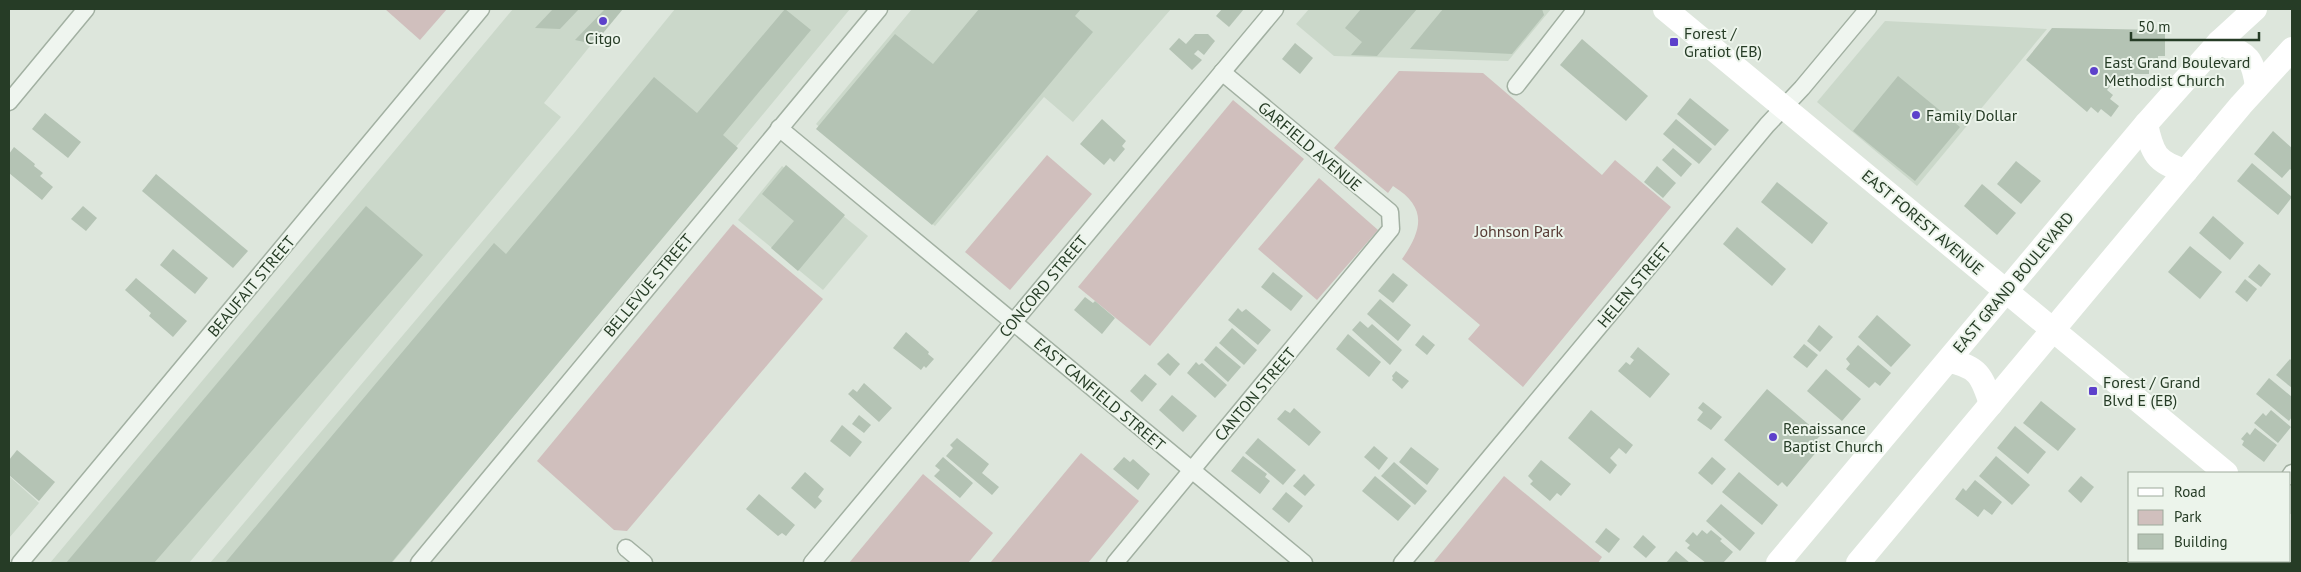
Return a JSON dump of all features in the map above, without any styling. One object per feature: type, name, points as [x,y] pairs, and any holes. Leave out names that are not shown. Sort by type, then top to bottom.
[{"type":"main road","name":"EAST FOREST AVENUE","points":[[1666,9],[2005,292],[2225,472]]},
{"type":"main road","name":"EAST GRAND BOULEVARD","points":[[1778,563],[2146,124],[2219,42],[2256,9]]},
{"type":"main road","points":[[2219,42],[2248,57],[2254,68],[2257,87]]},
{"type":"main road","points":[[1858,563],[2186,170],[2292,49]]},
{"type":"main road","points":[[2146,124],[2153,151],[2159,158],[2171,166],[2186,170]]},
{"type":"main road","points":[[1948,361],[1962,363],[1976,370],[1985,384],[1991,404]]},
{"type":"street","points":[[9,102],[86,9]]},
{"type":"street","name":"BEAUFAIT STREET","points":[[20,563],[481,9]]},
{"type":"street","name":"BELLEVUE STREET","points":[[419,563],[878,9]]},
{"type":"street","name":"CONCORD STREET","points":[[812,563],[1275,9]]},
{"type":"street","points":[[1516,86],[1576,9]]},
{"type":"street","name":"HELEN STREET","points":[[1402,563],[1784,106],[1802,88],[1868,9]]},
{"type":"street","name":"GARFIELD AVENUE","points":[[1222,72],[1390,212],[1392,224]]},
{"type":"street","name":"EAST CANFIELD STREET","points":[[779,128],[1304,563]]},
{"type":"street","name":"CANTON STREET","points":[[1115,563],[1391,229],[1392,224]]},
{"type":"street","points":[[626,548],[644,563]]},
{"type":"shaded area","points":[[513,9],[620,9],[544,103],[561,117],[189,563],[50,563]]},
{"type":"shaded area","points":[[675,9],[850,9],[392,563],[210,563],[575,132]]},
{"type":"shaded area","points":[[912,9],[1171,9],[1073,122],[1044,97],[935,226],[816,124]]},
{"type":"shaded area","points":[[1309,9],[1551,9],[1508,61],[1334,56],[1296,24]]},
{"type":"shaded area","points":[[1885,21],[2047,29],[1917,186],[1817,102]]},
{"type":"shaded area","points":[[782,166],[868,236],[823,290],[738,220]]},
{"type":"shaded area","points":[[9,476],[39,503],[9,538]]},
{"type":"green space","points":[[385,9],[447,9],[420,40]]},
{"type":"green space","name":"Johnson Park","points":[[1399,71],[1483,73],[1602,175],[1615,160],[1671,207],[1523,387],[1468,339],[1480,325],[1402,259],[1414,238],[1417,228],[1418,219],[1412,202],[1393,186],[1388,193],[1334,148]]},
{"type":"green space","points":[[1233,100],[1304,159],[1150,346],[1078,287]]},
{"type":"green space","points":[[1047,155],[1092,194],[1010,290],[965,252]]},
{"type":"green space","points":[[1319,178],[1378,230],[1317,300],[1258,249]]},
{"type":"green space","points":[[733,224],[823,299],[627,531],[614,530],[537,461]]},
{"type":"green space","points":[[1081,453],[1139,501],[1088,563],[990,563]]},
{"type":"green space","points":[[923,474],[993,533],[968,563],[849,563]]},
{"type":"green space","points":[[1504,476],[1602,557],[1598,563],[1433,563]]},
{"type":"building","points":[[553,9],[579,9],[560,29],[535,28]]},
{"type":"building","points":[[605,9],[623,9],[594,44],[575,40]]},
{"type":"building","points":[[785,9],[811,30],[723,135],[738,148],[391,563],[225,563],[494,243],[506,254],[654,77],[697,113]]},
{"type":"building","points":[[979,9],[1081,9],[1075,16],[1093,32],[932,225],[816,129],[895,34],[933,64]]},
{"type":"building","points":[[1222,9],[1244,9],[1229,27],[1216,16]]},
{"type":"building","points":[[1361,9],[1417,9],[1377,56],[1351,55],[1362,42],[1345,28]]},
{"type":"building","points":[[1443,9],[1542,9],[1544,15],[1512,54],[1410,49]]},
{"type":"building","name":"East Grand Boulevard Methodist Church","points":[[2052,28],[2165,30],[2165,56],[2158,56],[2158,68],[2149,68],[2149,74],[2131,74],[2131,82],[2108,82],[2111,85],[2107,90],[2113,95],[2110,99],[2119,106],[2111,117],[2101,109],[2098,113],[2091,107],[2087,112],[2026,60]]},
{"type":"building","points":[[1195,34],[1208,34],[1215,41],[1204,55],[1198,50],[1194,54],[1202,60],[1192,70],[1169,49],[1179,38],[1186,44]]},
{"type":"building","points":[[1582,39],[1648,96],[1626,121],[1560,65]]},
{"type":"building","points":[[1295,43],[1313,58],[1300,74],[1282,59]]},
{"type":"building","points":[[1898,76],[1960,127],[1915,181],[1853,131]]},
{"type":"building","points":[[1690,98],[1729,130],[1715,146],[1677,114]]},
{"type":"building","points":[[45,113],[81,142],[68,158],[32,129]]},
{"type":"building","points":[[1102,119],[1126,141],[1122,146],[1125,149],[1114,162],[1110,158],[1104,165],[1080,144]]},
{"type":"building","points":[[1676,119],[1712,149],[1699,164],[1663,134]]},
{"type":"building","points":[[2273,131],[2292,148],[2292,171],[2290,169],[2282,178],[2254,154]]},
{"type":"building","points":[[14,147],[35,164],[34,166],[43,173],[40,176],[53,187],[42,200],[9,173],[9,154]]},
{"type":"building","points":[[1673,148],[1692,164],[1681,177],[1662,160]]},
{"type":"building","points":[[2016,161],[2041,181],[2021,204],[1997,184]]},
{"type":"building","points":[[2252,163],[2292,197],[2278,215],[2237,181]]},
{"type":"building","points":[[786,165],[845,215],[798,271],[771,248],[794,221],[762,194]]},
{"type":"building","points":[[1657,166],[1676,183],[1663,198],[1644,182]]},
{"type":"building","points":[[156,174],[248,251],[233,268],[142,191]]},
{"type":"building","points":[[1777,182],[1828,223],[1812,244],[1761,202]]},
{"type":"building","points":[[1982,184],[2016,213],[1997,235],[1964,206]]},
{"type":"building","points":[[83,206],[97,218],[86,231],[71,219]]},
{"type":"building","points":[[366,206],[423,255],[154,563],[66,563]]},
{"type":"building","points":[[2213,216],[2244,243],[2230,260],[2199,233]]},
{"type":"building","points":[[1737,227],[1786,269],[1772,286],[1723,244]]},
{"type":"building","points":[[2190,246],[2222,272],[2200,299],[2168,272]]},
{"type":"building","points":[[173,249],[208,278],[195,294],[160,265]]},
{"type":"building","points":[[2259,264],[2271,274],[2261,287],[2248,277]]},
{"type":"building","points":[[1273,272],[1303,296],[1291,311],[1261,287]]},
{"type":"building","points":[[1393,273],[1408,285],[1393,303],[1378,291]]},
{"type":"building","points":[[136,278],[187,321],[173,337],[149,316],[151,313],[125,290]]},
{"type":"building","points":[[2245,279],[2257,289],[2247,302],[2235,292]]},
{"type":"building","points":[[1085,297],[1093,303],[1095,301],[1115,318],[1102,334],[1074,310]]},
{"type":"building","points":[[1380,299],[1411,325],[1398,341],[1367,314]]},
{"type":"building","points":[[1238,308],[1242,312],[1246,309],[1271,330],[1258,345],[1228,320]]},
{"type":"building","points":[[1877,315],[1911,345],[1891,367],[1858,337]]},
{"type":"building","points":[[1360,321],[1368,328],[1372,324],[1402,350],[1390,365],[1352,330]]},
{"type":"building","points":[[1819,325],[1833,337],[1820,352],[1807,341]]},
{"type":"building","points":[[1232,328],[1257,350],[1244,365],[1219,343]]},
{"type":"building","points":[[906,332],[929,352],[928,354],[934,359],[926,368],[924,366],[921,370],[893,348]]},
{"type":"building","points":[[1348,334],[1381,362],[1369,377],[1336,349]]},
{"type":"building","points":[[1423,335],[1435,345],[1427,355],[1415,345]]},
{"type":"building","points":[[1804,344],[1818,355],[1807,368],[1793,357]]},
{"type":"building","points":[[1858,345],[1891,373],[1880,386],[1875,382],[1869,388],[1846,369],[1850,364],[1846,359]]},
{"type":"building","points":[[1216,346],[1241,367],[1228,382],[1204,360]]},
{"type":"building","points":[[1638,347],[1670,374],[1650,398],[1618,371],[1626,362],[1630,365],[1634,360],[1630,357]]},
{"type":"building","points":[[1168,353],[1180,364],[1170,376],[1157,364]]},
{"type":"building","points":[[2290,359],[2292,361],[2292,388],[2276,375]]},
{"type":"building","points":[[1196,362],[1199,365],[1202,363],[1227,385],[1215,398],[1187,373]]},
{"type":"building","points":[[1826,369],[1861,399],[1842,421],[1807,391]]},
{"type":"building","points":[[1396,371],[1409,381],[1402,389],[1392,380],[1392,376]]},
{"type":"building","points":[[1145,374],[1157,384],[1142,402],[1130,391]]},
{"type":"building","points":[[2269,378],[2292,397],[2292,417],[2289,421],[2256,394]]},
{"type":"building","points":[[864,383],[892,408],[879,422],[848,394],[853,389],[857,392]]},
{"type":"building","name":"Renaissance Baptist Church","points":[[1767,389],[1821,435],[1817,439],[1823,444],[1787,487],[1782,482],[1778,486],[1724,440]]},
{"type":"building","points":[[1172,395],[1197,416],[1183,432],[1159,410]]},
{"type":"building","points":[[2041,401],[2076,429],[2058,451],[2023,423]]},
{"type":"building","points":[[1703,402],[1722,417],[1711,430],[1697,420],[1703,412],[1698,408]]},
{"type":"building","points":[[1294,408],[1321,432],[1309,446],[1277,419],[1285,410],[1290,413]]},
{"type":"building","points":[[1591,410],[1633,445],[1626,454],[1619,448],[1610,458],[1617,465],[1610,474],[1568,438]]},
{"type":"building","points":[[2271,410],[2291,427],[2278,443],[2254,423],[2263,413],[2266,416]]},
{"type":"building","points":[[859,415],[871,425],[864,433],[852,424]]},
{"type":"building","points":[[842,425],[862,442],[850,457],[830,441]]},
{"type":"building","points":[[2015,426],[2046,452],[2028,474],[1997,448]]},
{"type":"building","points":[[2255,428],[2277,445],[2264,462],[2242,445],[2244,441],[2241,439],[2247,432],[2250,435]]},
{"type":"building","points":[[957,438],[989,464],[982,473],[999,487],[992,495],[946,456],[953,448],[950,445]]},
{"type":"building","points":[[1258,438],[1296,470],[1283,485],[1245,453]]},
{"type":"building","points":[[1374,446],[1388,458],[1379,470],[1364,457]]},
{"type":"building","points":[[1411,447],[1439,469],[1427,485],[1399,462]]},
{"type":"building","points":[[17,450],[55,482],[39,501],[9,475],[9,460]]},
{"type":"building","points":[[1243,456],[1267,474],[1265,477],[1270,481],[1260,494],[1231,471]]},
{"type":"building","points":[[1996,456],[2030,485],[2012,505],[1979,476]]},
{"type":"building","points":[[943,457],[973,483],[960,498],[934,476],[940,470],[935,466]]},
{"type":"building","points":[[1124,457],[1130,462],[1133,459],[1150,474],[1138,490],[1113,469]]},
{"type":"building","points":[[1712,457],[1726,469],[1712,485],[1698,473]]},
{"type":"building","points":[[1541,460],[1571,484],[1561,496],[1557,493],[1550,501],[1530,484],[1533,481],[1528,476]]},
{"type":"building","points":[[1394,462],[1427,491],[1415,505],[1381,476]]},
{"type":"building","points":[[805,472],[824,489],[818,497],[822,501],[815,509],[791,488]]},
{"type":"building","points":[[1739,472],[1778,505],[1762,525],[1722,492]]},
{"type":"building","points":[[1304,474],[1315,485],[1305,496],[1293,486]]},
{"type":"building","points":[[1375,476],[1411,506],[1398,521],[1362,491]]},
{"type":"building","points":[[2081,476],[2094,487],[2081,503],[2068,491]]},
{"type":"building","points":[[1975,480],[2002,502],[1992,515],[1984,509],[1978,517],[1955,499],[1963,488],[1966,491]]},
{"type":"building","points":[[1286,492],[1303,506],[1289,523],[1272,509]]},
{"type":"building","points":[[759,494],[795,525],[786,536],[782,533],[778,536],[746,509]]},
{"type":"building","points":[[1721,504],[1755,533],[1740,551],[1706,521]]},
{"type":"building","points":[[1606,528],[1620,539],[1609,553],[1595,542]]},
{"type":"building","points":[[1702,530],[1707,534],[1711,530],[1733,552],[1723,563],[1706,563],[1687,548],[1690,545],[1685,541],[1693,532],[1697,536]]},
{"type":"building","points":[[1643,535],[1656,547],[1646,558],[1633,547]]},
{"type":"building","points":[[1676,551],[1690,563],[1666,563]]},
{"type":"building","points":[[2286,562],[2287,563],[2266,563]]},
{"type":"place","name":"Citgo","points":[[603,21]]},
{"type":"place","name":"Forest / Gratiot (EB)","points":[[1674,42]]},
{"type":"place","name":"East Grand Boulevard Methodist Church","points":[[2094,71]]},
{"type":"place","name":"Family Dollar","points":[[1916,115]]},
{"type":"place","name":"Forest / Grand Blvd E (EB)","points":[[2093,391]]},
{"type":"place","name":"Renaissance Baptist Church","points":[[1773,437]]}]
